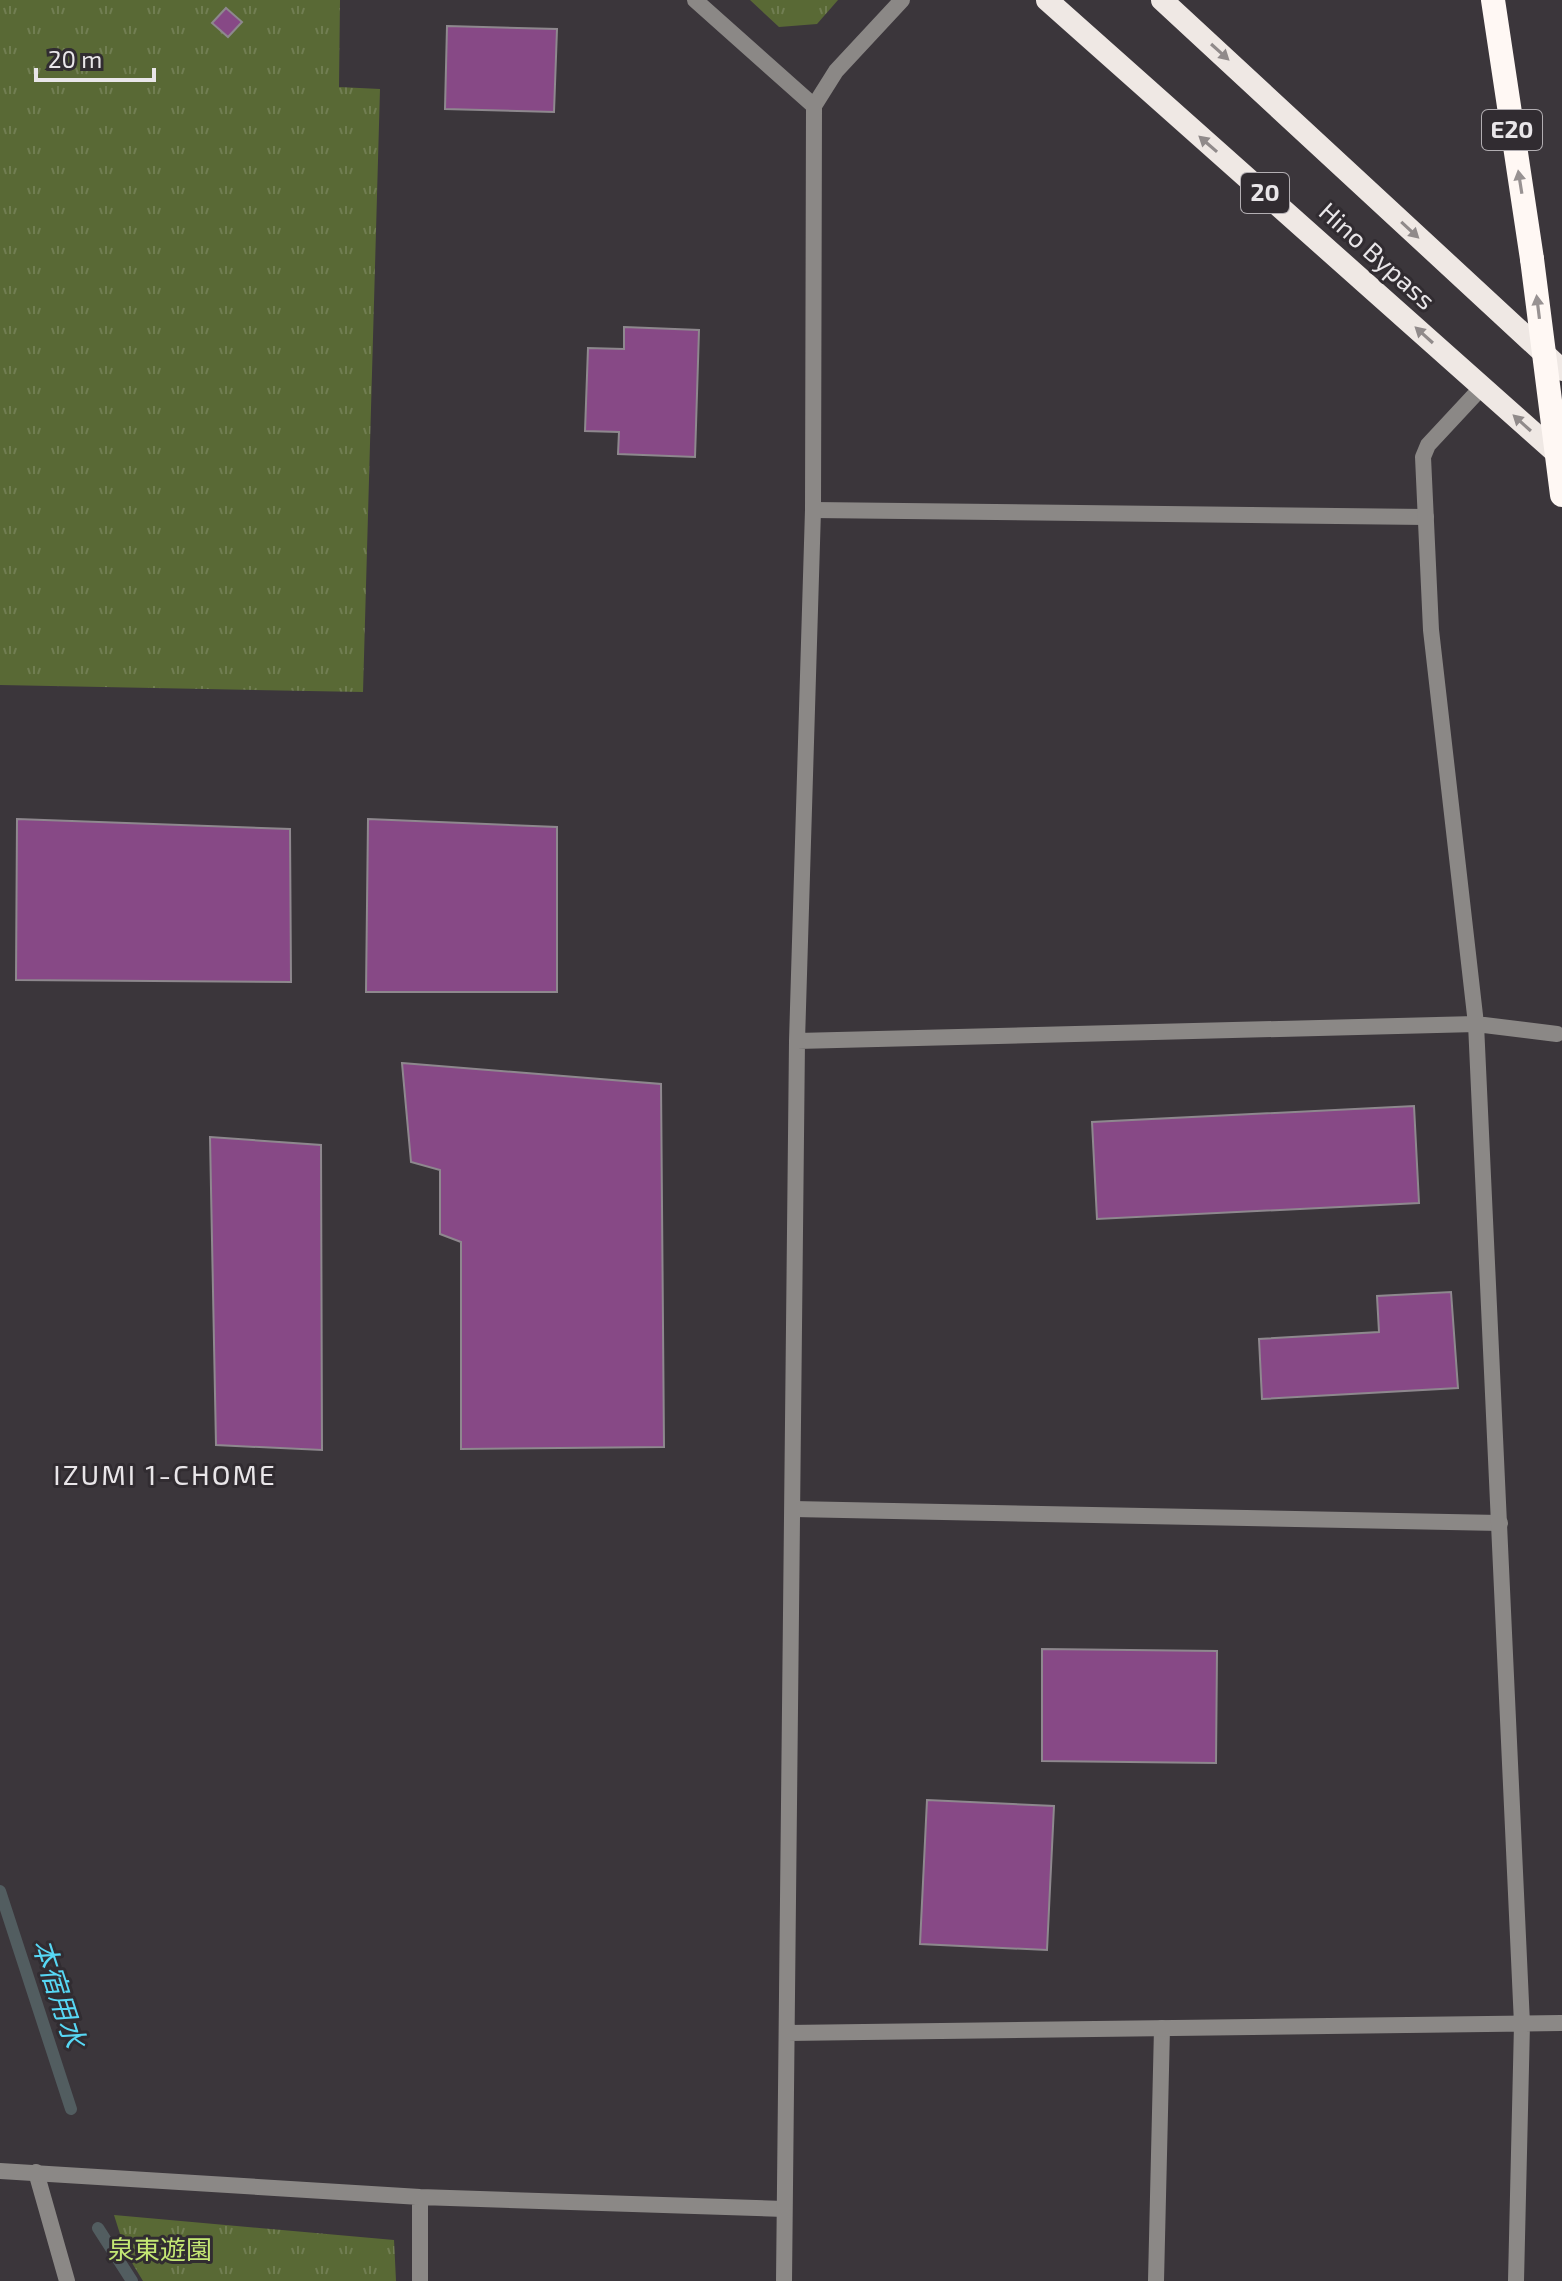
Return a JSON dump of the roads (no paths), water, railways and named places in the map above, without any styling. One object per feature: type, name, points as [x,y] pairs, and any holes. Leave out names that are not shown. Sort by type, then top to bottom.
[{"type":"highway","name":"Hino Bypass","points":[[1047,0],[1562,458]]},
{"type":"highway","name":"Hino Bypass","points":[[1162,0],[1562,370]]},
{"type":"highway","name":"E20","points":[[1493,0],[1532,259],[1562,495]]},
{"type":"street","points":[[695,0],[814,106]]},
{"type":"street","points":[[784,2281],[797,1041],[813,510],[814,106],[836,71],[902,0]]},
{"type":"street","points":[[1482,387],[1428,445],[1423,457],[1431,630],[1476,1024],[1522,2024],[1516,2281]]},
{"type":"street","points":[[813,510],[1426,517]]},
{"type":"street","points":[[797,1041],[1476,1024],[1557,1034]]},
{"type":"street","points":[[793,1509],[1500,1523]]},
{"type":"street","points":[[787,2033],[1561,2023]]},
{"type":"street","points":[[1156,2281],[1162,2028]]},
{"type":"street","points":[[0,2171],[420,2197],[784,2209]]},
{"type":"street","points":[[36,2172],[67,2281]]},
{"type":"street","points":[[420,2197],[420,2281]]},
{"type":"waterway","name":"本宿用水","points":[[0,1891],[71,2109]]},
{"type":"waterway","name":"本宿用水","points":[[98,2228],[132,2281]]},
{"type":"district","name":"IZUMI 1-CHOME","points":[[165,1475]]},
{"type":"park label","name":"泉東遊園","points":[[160,2250]]}]
